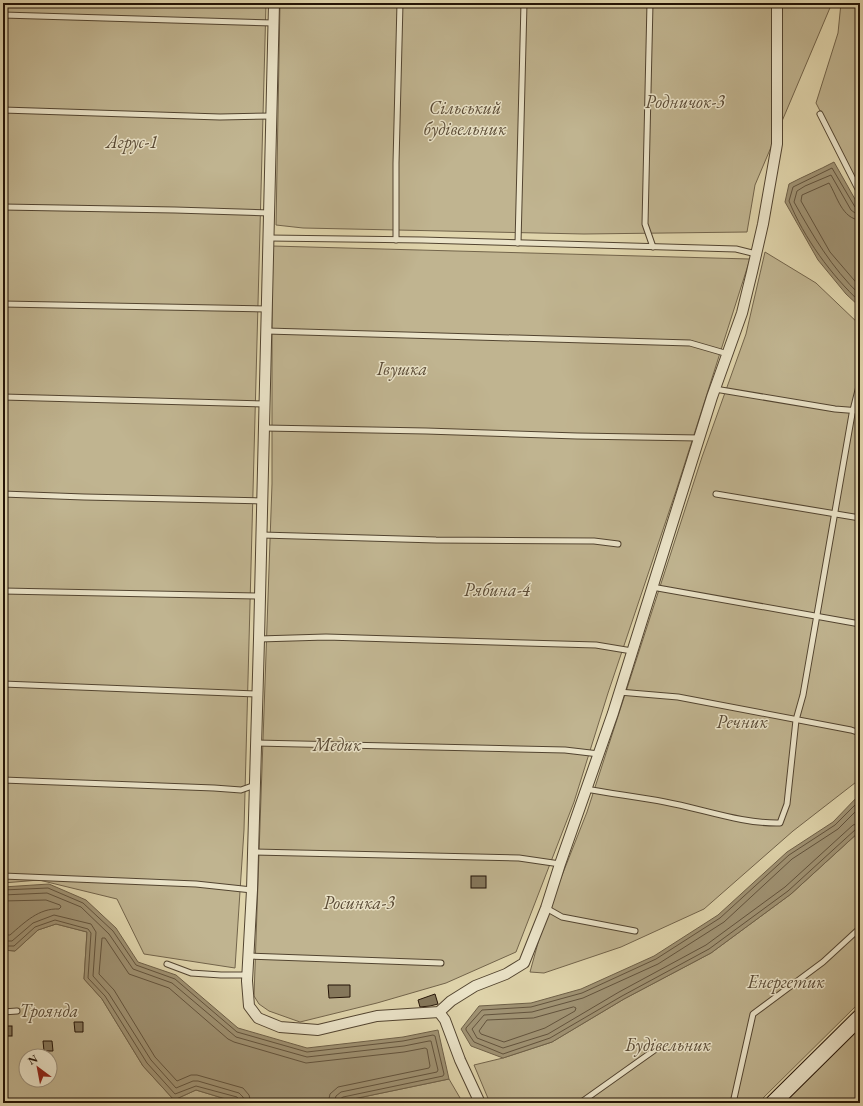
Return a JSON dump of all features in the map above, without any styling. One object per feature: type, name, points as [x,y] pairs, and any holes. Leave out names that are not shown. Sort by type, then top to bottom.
[{"type":"street","points":[[274,3],[258,694],[252,890],[247,975],[249,1006],[258,1018],[280,1027],[318,1030],[377,1016],[439,1012],[451,1001],[475,986],[506,974],[524,963],[546,908],[620,692],[699,438],[742,313],[763,224],[777,144],[777,3]]},
{"type":"street","points":[[439,1012],[445,1020],[460,1060],[480,1103]]},
{"type":"street","points":[[772,1103],[860,1017]]},
{"type":"lane","points":[[396,240],[396,163],[400,3]]},
{"type":"lane","points":[[518,243],[524,3]]},
{"type":"lane","points":[[650,3],[645,224],[653,247]]},
{"type":"lane","points":[[3,15],[273,22]]},
{"type":"lane","points":[[3,110],[220,117],[272,116]]},
{"type":"lane","points":[[820,114],[860,193]]},
{"type":"lane","points":[[3,207],[270,213]]},
{"type":"lane","points":[[269,238],[736,249],[756,254]]},
{"type":"lane","points":[[3,304],[267,309]]},
{"type":"lane","points":[[267,331],[690,342],[728,354]]},
{"type":"lane","points":[[586,790],[665,802],[745,820],[767,823],[780,822],[787,804],[796,720],[804,695],[853,410],[860,382]]},
{"type":"lane","points":[[715,389],[828,408],[860,411]]},
{"type":"lane","points":[[3,398],[265,404]]},
{"type":"lane","points":[[265,428],[699,438]]},
{"type":"lane","points":[[3,494],[92,498],[263,501]]},
{"type":"lane","points":[[716,494],[860,518]]},
{"type":"lane","points":[[262,535],[436,540],[594,541],[618,544]]},
{"type":"lane","points":[[652,587],[860,624]]},
{"type":"lane","points":[[3,591],[260,596]]},
{"type":"lane","points":[[259,639],[326,637],[596,645],[632,651]]},
{"type":"lane","points":[[3,684],[258,694]]},
{"type":"lane","points":[[620,692],[678,697],[860,733]]},
{"type":"lane","points":[[256,743],[565,750],[599,754]]},
{"type":"lane","points":[[3,780],[241,790],[255,785]]},
{"type":"lane","points":[[253,852],[519,858],[560,864]]},
{"type":"lane","points":[[3,876],[196,884],[252,890]]},
{"type":"lane","points":[[546,908],[562,917],[635,931]]},
{"type":"lane","points":[[733,1103],[753,1014],[823,962],[860,928]]},
{"type":"lane","points":[[248,956],[441,963]]},
{"type":"lane","points":[[167,964],[191,973],[247,975]]},
{"type":"lane","points":[[3,1012],[17,1011]]},
{"type":"lane","points":[[580,1103],[656,1049]]},
{"type":"green space","name":"Агрус-1","points":[[3,3],[266,3],[244,830],[235,968],[144,954],[117,899],[39,880],[3,883]]},
{"type":"green space","name":"Сільський будівельник","points":[[280,3],[832,3],[755,185],[747,232],[584,234],[303,228],[276,225]]},
{"type":"green space","points":[[841,3],[860,3],[860,189],[816,103],[838,33]]},
{"type":"green space","points":[[272,246],[750,259],[676,491],[608,693],[574,802],[516,952],[446,983],[377,1003],[300,1022],[269,1011],[259,1004],[254,996],[272,484]]},
{"type":"green space","name":"Речник","points":[[765,252],[816,283],[860,325],[860,779],[793,831],[704,909],[621,947],[544,973],[530,972],[544,921],[587,812],[702,457],[746,334]]},
{"type":"green space","points":[[860,831],[860,1002],[758,1103],[490,1103],[474,1065],[503,1058],[552,1042],[624,999],[711,953],[791,894]]},
{"type":"green space","name":"Троянда","points":[[56,924],[87,932],[84,979],[102,999],[143,1066],[174,1100],[196,1090],[229,1100],[246,1103],[3,1103],[3,950],[15,951],[38,930]]},
{"type":"green space","points":[[860,1028],[860,1103],[783,1103]]},
{"type":"green space","points":[[449,1079],[463,1103],[334,1103]]},
{"type":"water","points":[[834,162],[860,208],[860,307],[846,294],[818,260],[785,202],[789,184]]},
{"type":"water","points":[[860,794],[860,831],[791,894],[711,953],[624,999],[552,1042],[503,1058],[471,1046],[461,1029],[479,1006],[531,1003],[581,989],[654,956],[718,915],[787,852],[833,822]]},
{"type":"water","points":[[49,884],[86,900],[116,928],[138,962],[176,975],[238,1028],[307,1048],[403,1037],[438,1030],[449,1079],[334,1103],[246,1103],[229,1100],[196,1090],[174,1100],[143,1066],[102,999],[84,979],[87,932],[56,924],[38,930],[15,951],[3,950],[3,887]]},
{"type":"building","points":[[471,876],[486,876],[486,888],[471,888]]},
{"type":"building","points":[[328,985],[350,985],[350,997],[329,998]]},
{"type":"building","points":[[435,994],[438,1004],[420,1007],[418,1000]]},
{"type":"building","points":[[74,1022],[83,1022],[83,1032],[75,1032]]},
{"type":"building","points":[[3,1026],[12,1026],[12,1036],[3,1036]]},
{"type":"building","points":[[43,1041],[52,1041],[53,1048],[44,1048]]},
{"type":"park label","name":"Родничок-3","points":[[685,101]]},
{"type":"park label","name":"Івушка","points":[[402,368]]},
{"type":"park label","name":"Рябина-4","points":[[497,589]]},
{"type":"park label","name":"Медик","points":[[337,744]]},
{"type":"park label","name":"Росинка-3","points":[[359,902]]},
{"type":"park label","name":"Енергетик","points":[[786,981]]},
{"type":"park label","name":"Будівельник","points":[[668,1044]]}]
